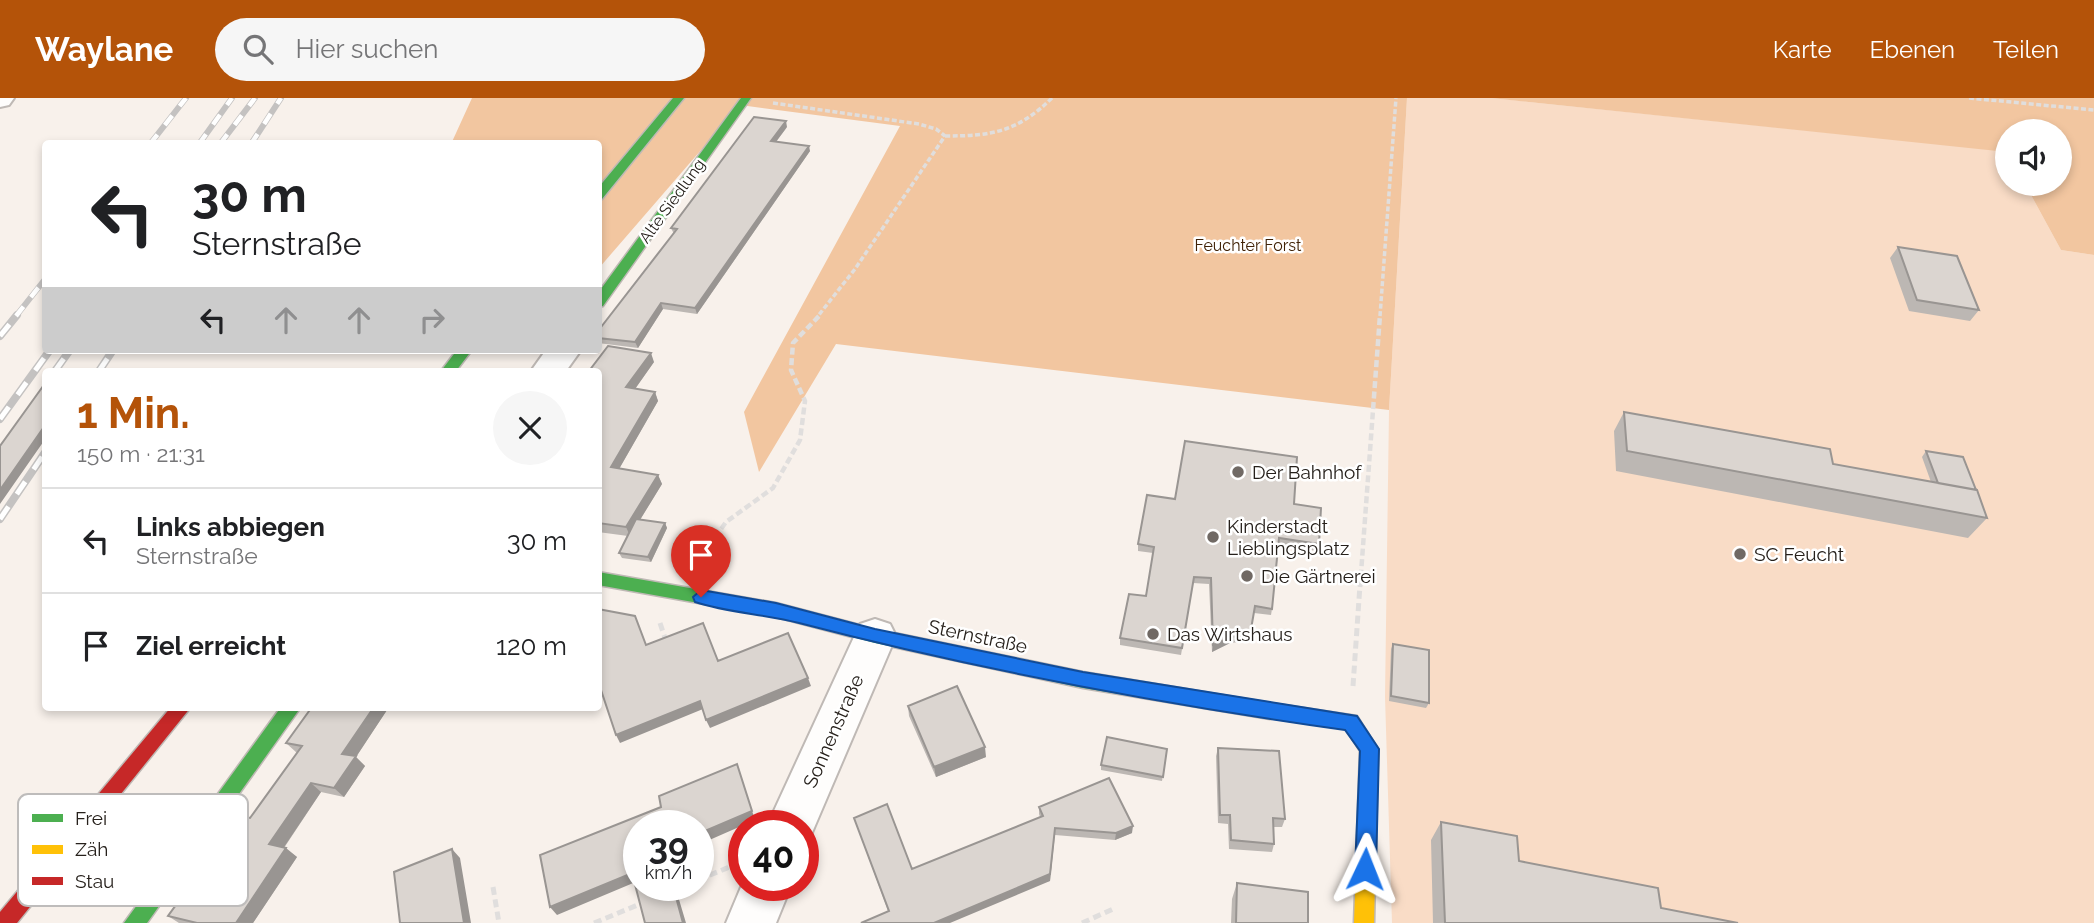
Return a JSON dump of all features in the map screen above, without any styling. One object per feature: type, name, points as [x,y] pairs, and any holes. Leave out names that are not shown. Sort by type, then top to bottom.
[{"type":"street","points":[[602,191],[679,98]]},
{"type":"street","name":"Alte Siedlung","points":[[602,297],[746,99]]},
{"type":"street","points":[[450,368],[462,354]]},
{"type":"street","points":[[550,368],[561,354]]},
{"type":"street","name":"Sternstraße","points":[[602,579],[776,610],[875,636],[1083,680],[1222,705],[1351,722]]},
{"type":"street","name":"Sonnenstraße","points":[[798,810],[875,636]]},
{"type":"street","points":[[110,794],[179,711]]},
{"type":"street","points":[[228,794],[289,711]]},
{"type":"street","points":[[1351,722],[1369,749],[1364,923]]},
{"type":"street","points":[[751,923],[760,901]]},
{"type":"street","points":[[4,923],[18,906]]},
{"type":"street","points":[[134,923],[146,906]]},
{"type":"path","points":[[746,99],[919,124],[936,129],[945,136],[1006,132],[1031,120],[1052,98]]},
{"type":"path","points":[[1351,722],[1396,98]]},
{"type":"path","points":[[1969,98],[2094,110]]},
{"type":"path","points":[[668,650],[653,603],[668,591],[726,522],[773,488],[800,440],[805,401],[791,370],[793,343],[811,326],[870,251],[911,183],[945,136]]},
{"type":"path","points":[[493,887],[499,923]]},
{"type":"path","points":[[594,923],[648,901]]},
{"type":"path","points":[[1082,923],[1113,909]]},
{"type":"shaded area","name":"SC Feucht","points":[[1407,98],[1491,98],[1995,150],[1995,196],[2032,196],[2061,250],[2094,255],[2094,923],[1392,923],[1385,697],[1389,410]]},
{"type":"green space","name":"Feuchter Forst","points":[[472,98],[1407,98],[1389,410],[836,344],[759,472],[744,412],[900,126],[740,105],[602,265],[602,140],[453,140]]},
{"type":"green space","points":[[1491,98],[2094,98],[2094,255],[2061,250],[2032,196],[2072,196],[2072,119],[1995,119],[1995,151]]},
{"type":"building","points":[[754,117],[786,121],[771,141],[809,146],[695,308],[661,303],[635,342],[602,338],[602,326],[677,229],[671,228]]},
{"type":"building","points":[[1898,247],[1957,256],[1979,310],[1917,300]]},
{"type":"building","points":[[608,346],[651,353],[626,387],[655,392],[611,467],[658,475],[626,527],[602,524],[602,368],[591,368]]},
{"type":"building","points":[[42,388],[42,430],[0,490],[0,446]]},
{"type":"building","points":[[1624,412],[1830,449],[1833,464],[1977,490],[1987,518],[1627,451]]},
{"type":"building","points":[[1185,441],[1297,457],[1294,504],[1321,508],[1319,544],[1279,538],[1272,609],[1255,606],[1250,635],[1231,637],[1213,645],[1211,578],[1194,577],[1182,648],[1120,638],[1129,594],[1146,596],[1154,547],[1138,544],[1147,495],[1175,499]]},
{"type":"building","points":[[1926,451],[1963,457],[1976,490],[1938,483]]},
{"type":"building","points":[[636,519],[665,523],[648,557],[619,553]]},
{"type":"building","points":[[602,610],[635,616],[646,645],[703,623],[718,661],[788,633],[808,678],[706,720],[700,701],[616,735],[602,693]]},
{"type":"building","points":[[1393,644],[1429,650],[1429,703],[1391,696]]},
{"type":"building","points":[[957,686],[985,747],[934,767],[908,706]]},
{"type":"building","points":[[309,711],[371,711],[342,754],[356,756],[334,788],[311,783],[269,844],[286,848],[248,905],[248,818],[302,746],[286,743]]},
{"type":"building","points":[[1107,737],[1167,749],[1163,777],[1101,765]]},
{"type":"building","points":[[1218,748],[1279,751],[1285,819],[1273,818],[1274,844],[1231,840],[1230,815],[1220,815]]},
{"type":"building","points":[[737,764],[752,810],[728,810],[728,821],[714,827],[714,810],[653,810],[661,807],[659,796]]},
{"type":"building","points":[[1109,778],[1133,826],[1116,833],[1055,828],[1050,874],[934,923],[861,923],[889,911],[854,818],[887,804],[912,869],[1043,816],[1039,807]]},
{"type":"building","points":[[623,822],[623,877],[550,907],[540,855]]},
{"type":"building","points":[[1441,822],[1517,836],[1519,861],[1658,888],[1661,908],[1738,923],[1445,923]]},
{"type":"building","points":[[452,849],[464,923],[400,923],[394,872]]},
{"type":"building","points":[[1237,883],[1308,892],[1308,923],[1236,923]]},
{"type":"building","points":[[639,901],[677,901],[683,923],[645,923]]},
{"type":"building","points":[[175,906],[247,906],[236,923],[197,923],[168,916]]},
{"type":"railway","points":[[153,140],[186,98]]},
{"type":"railway","points":[[202,140],[232,98]]},
{"type":"railway","points":[[223,140],[255,98]]},
{"type":"railway","points":[[254,140],[281,98]]},
{"type":"railway","points":[[16,316],[42,283]]},
{"type":"railway","points":[[0,336],[17,315]]},
{"type":"railway","points":[[0,419],[47,354]]},
{"type":"railway","points":[[57,368],[67,354]]},
{"type":"railway","points":[[101,368],[110,354]]},
{"type":"railway","points":[[0,519],[42,457]]},
{"type":"traffic: fast","points":[[602,191],[679,98]]},
{"type":"traffic: fast","points":[[602,297],[746,98]]},
{"type":"traffic: fast","points":[[450,368],[462,354]]},
{"type":"traffic: fast","points":[[602,579],[776,610],[875,636],[1083,680],[1270,711]]},
{"type":"traffic: fast","points":[[228,794],[289,711]]},
{"type":"traffic: fast","points":[[134,923],[146,906]]},
{"type":"traffic: slow","points":[[1270,711],[1351,722],[1369,749],[1364,923]]},
{"type":"traffic: jam","points":[[110,794],[179,711]]},
{"type":"traffic: jam","points":[[4,923],[18,906]]},
{"type":"place","name":"Der Bahnhof","points":[[1238,472]]},
{"type":"place","name":"Kinderstadt Lieblingsplatz","points":[[1213,537]]},
{"type":"place","name":"SC Feucht","points":[[1740,554]]},
{"type":"place","name":"Die Gärtnerei","points":[[1247,576]]},
{"type":"place","name":"Das Wirtshaus","points":[[1153,634]]},
{"type":"route","points":[[701,597],[776,610],[875,636],[1083,680],[1222,705],[1351,722],[1369,749],[1365,869]]}]
